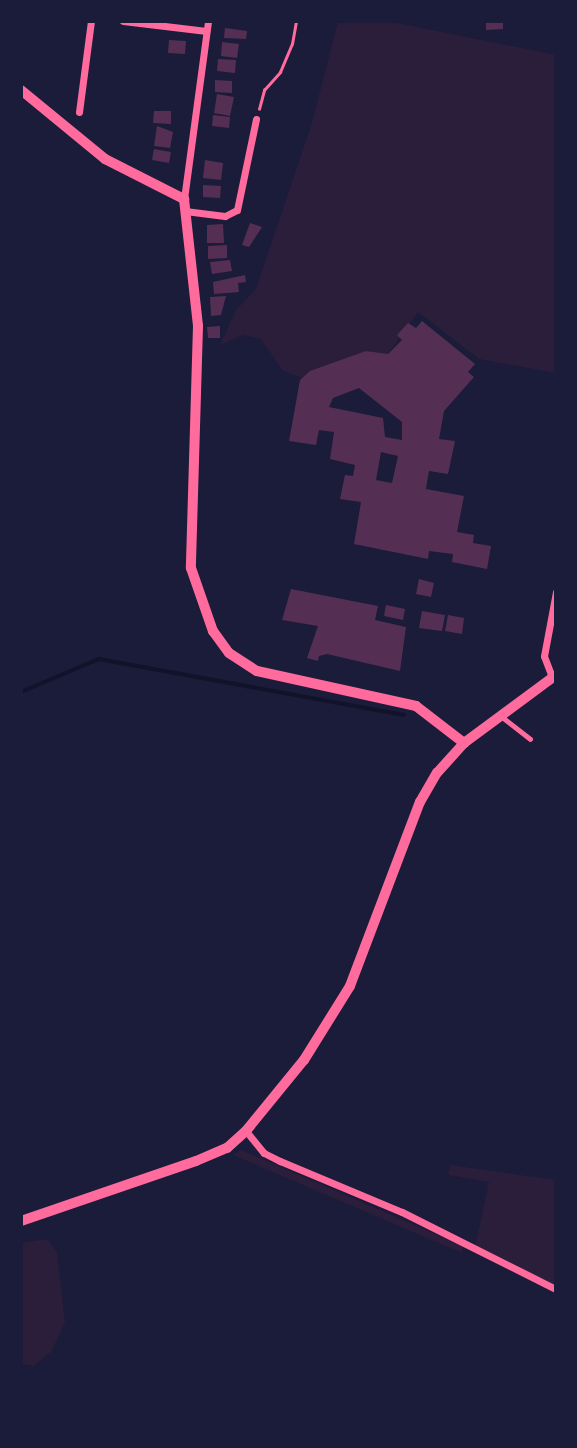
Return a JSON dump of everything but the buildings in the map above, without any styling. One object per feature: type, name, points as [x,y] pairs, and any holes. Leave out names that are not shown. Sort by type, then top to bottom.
[{"type":"street","points":[[79,113],[90,21]]},
{"type":"street","points":[[123,21],[206,32]]},
{"type":"street","points":[[208,21],[184,199],[198,326],[191,568],[206,616],[229,653],[257,671],[416,706],[464,743]]},
{"type":"street","points":[[21,90],[105,159],[184,199]]},
{"type":"street","points":[[185,211],[225,216],[237,210],[256,120]]},
{"type":"street","points":[[21,1221],[196,1161],[227,1148],[246,1131],[304,1060],[350,986],[420,802],[437,773],[464,743],[554,676],[544,656],[556,592]]},
{"type":"street","points":[[246,1131],[272,1157],[402,1212],[556,1289]]},
{"type":"lane","points":[[500,716],[530,739]]},
{"type":"path","points":[[256,120],[264,90],[279,72],[292,44],[296,21]]},
{"type":"shaded area","points":[[338,21],[387,21],[556,55],[556,373],[479,359],[418,312],[388,354],[366,351],[303,378],[283,371],[261,339],[243,335],[220,345],[236,310],[256,289],[312,123]]},
{"type":"shaded area","points":[[241,1150],[463,1246],[462,1253],[233,1155]]},
{"type":"shaded area","points":[[450,1165],[556,1180],[556,1284],[552,1286],[475,1247],[489,1182],[448,1175]]},
{"type":"shaded area","points":[[47,1239],[57,1252],[65,1323],[51,1352],[34,1366],[21,1364],[21,1243]]},
{"type":"waterway","points":[[21,692],[99,659],[404,715]]}]
